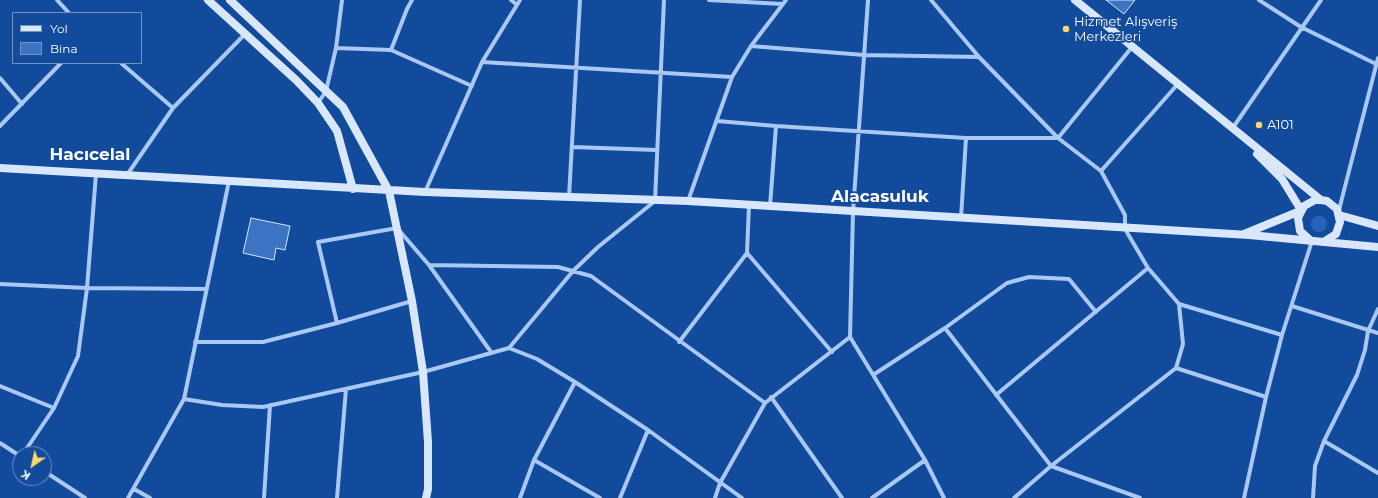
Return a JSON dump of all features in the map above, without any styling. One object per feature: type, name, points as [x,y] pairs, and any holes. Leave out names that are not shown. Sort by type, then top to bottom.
[{"type":"main road","points":[[208,0],[296,80],[318,103],[337,131],[353,189]]},
{"type":"main road","points":[[230,0],[343,107],[389,191],[412,301],[423,372],[428,442],[428,489],[426,498]]},
{"type":"main road","points":[[1075,0],[1084,3],[1132,47],[1232,130],[1321,200],[1332,205],[1339,214],[1340,222],[1336,234],[1324,242]]},
{"type":"main road","points":[[1232,130],[1282,179],[1300,211],[1298,225],[1305,237],[1312,241]]},
{"type":"main road","points":[[0,168],[389,191],[688,201],[1242,235],[1378,247]]},
{"type":"main road","points":[[1242,235],[1300,211],[1309,202],[1321,200]]},
{"type":"main road","points":[[1339,214],[1378,226]]},
{"type":"street","points":[[57,0],[68,12]]},
{"type":"street","points":[[318,103],[326,91],[336,48],[342,0]]},
{"type":"street","points":[[391,50],[412,0]]},
{"type":"street","points":[[511,0],[516,4]]},
{"type":"street","points":[[425,192],[482,62],[516,4],[520,0]]},
{"type":"street","points":[[569,198],[580,0]]},
{"type":"street","points":[[509,348],[573,271],[598,247],[655,201],[656,150],[664,0]]},
{"type":"street","points":[[709,0],[782,4]]},
{"type":"street","points":[[688,201],[732,76],[751,46],[786,0]]},
{"type":"street","points":[[868,0],[853,212],[850,337],[924,460],[944,498]]},
{"type":"street","points":[[931,0],[979,57],[1058,138],[1101,171],[1125,215],[1125,228],[1148,268],[1180,304],[1282,335]]},
{"type":"street","points":[[1260,0],[1301,27],[1376,64]]},
{"type":"street","points":[[1232,130],[1301,27],[1321,0]]},
{"type":"street","points":[[126,176],[173,108],[245,34]]},
{"type":"street","points":[[751,46],[864,55],[979,57]]},
{"type":"street","points":[[1058,138],[1132,47]]},
{"type":"street","points":[[336,48],[391,50],[472,86]]},
{"type":"street","points":[[1339,214],[1378,58]]},
{"type":"street","points":[[482,62],[732,76]]},
{"type":"street","points":[[0,126],[60,64]]},
{"type":"street","points":[[122,64],[173,108]]},
{"type":"street","points":[[0,78],[22,104]]},
{"type":"street","points":[[1101,171],[1177,85]]},
{"type":"street","points":[[717,121],[858,132],[966,138],[1058,138]]},
{"type":"street","points":[[770,206],[776,126]]},
{"type":"street","points":[[961,218],[966,138]]},
{"type":"street","points":[[573,147],[656,150]]},
{"type":"street","points":[[28,446],[54,408],[78,356],[87,288],[96,174]]},
{"type":"street","points":[[128,498],[184,399],[229,181]]},
{"type":"street","points":[[679,342],[747,253],[749,205]]},
{"type":"street","points":[[337,324],[318,242],[397,228],[429,265],[491,352]]},
{"type":"street","points":[[1244,498],[1266,397],[1282,335],[1312,241]]},
{"type":"street","points":[[747,253],[832,352]]},
{"type":"street","points":[[429,265],[558,267],[591,276],[679,342],[765,403]]},
{"type":"street","points":[[996,395],[1148,268]]},
{"type":"street","points":[[873,375],[945,328],[1007,283],[1029,277],[1069,279],[1096,312]]},
{"type":"street","points":[[0,284],[87,288],[207,290]]},
{"type":"street","points":[[195,342],[263,342],[337,324],[412,301]]},
{"type":"street","points":[[1014,498],[1051,466],[1176,368],[1183,344],[1180,304]]},
{"type":"street","points":[[1292,306],[1378,333]]},
{"type":"street","points":[[1313,498],[1314,466],[1324,441],[1357,375],[1365,350],[1368,331],[1378,309]]},
{"type":"street","points":[[945,328],[1051,466],[1140,498]]},
{"type":"street","points":[[715,498],[720,483],[765,403],[850,337]]},
{"type":"street","points":[[184,399],[222,405],[263,407],[423,372],[509,348],[537,358],[575,382],[648,430],[742,498]]},
{"type":"street","points":[[1176,368],[1266,397]]},
{"type":"street","points":[[520,498],[534,460],[575,382]]},
{"type":"street","points":[[0,386],[54,408]]},
{"type":"street","points":[[337,498],[346,388]]},
{"type":"street","points":[[771,397],[842,498]]},
{"type":"street","points":[[264,498],[270,405]]},
{"type":"street","points":[[620,498],[648,430]]},
{"type":"street","points":[[1324,441],[1378,474]]},
{"type":"street","points":[[0,443],[12,451]]},
{"type":"street","points":[[534,460],[600,498]]},
{"type":"street","points":[[872,498],[924,460]]},
{"type":"street","points":[[52,476],[85,498]]},
{"type":"street","points":[[134,489],[150,498]]},
{"type":"shaded area","points":[[1319,216],[1325,218],[1327,224],[1325,230],[1319,232],[1313,230],[1311,224],[1313,218]]},
{"type":"building","points":[[1106,0],[1135,0],[1124,14]]},
{"type":"building","points":[[251,218],[290,226],[285,250],[276,248],[274,260],[243,253]]},
{"type":"place","name":"Hizmet Alışveriş Merkezleri","points":[[1066,29]]},
{"type":"place","name":"A101","points":[[1259,125]]},
{"type":"district","name":"Hacıcelal","points":[[90,155]]},
{"type":"district","name":"Alacasuluk","points":[[880,197]]}]
